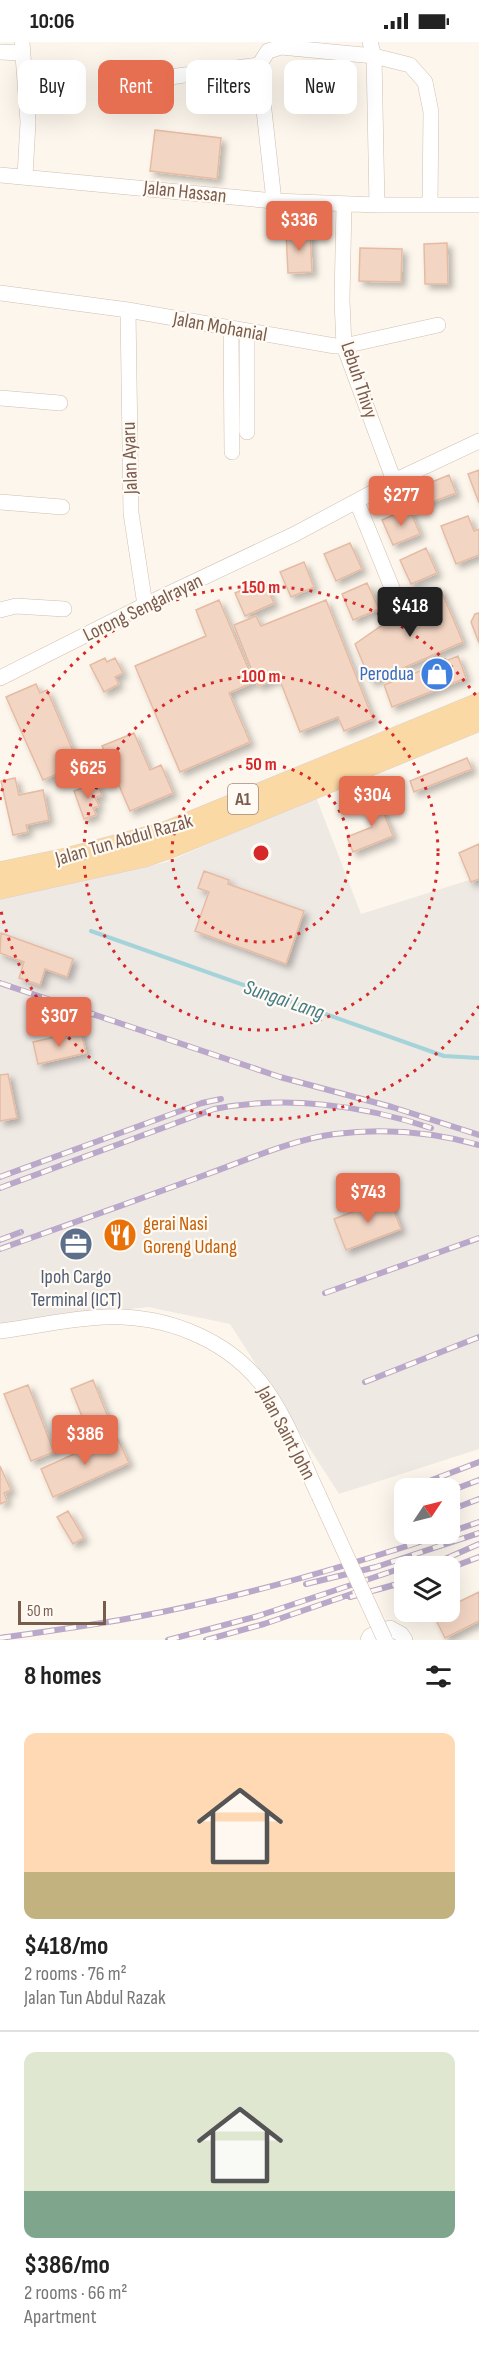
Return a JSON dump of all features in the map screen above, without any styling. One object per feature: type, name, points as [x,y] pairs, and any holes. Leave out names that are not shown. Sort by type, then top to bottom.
[{"type":"main road","name":"Jalan Tun Abdul Razak","points":[[0,872],[67,858],[165,832],[479,703]]},
{"type":"main road","name":"Jalan Tun Abdul Razak","points":[[0,889],[170,848],[479,721]]},
{"type":"street","points":[[262,60],[268,51],[280,47],[372,49],[410,65],[425,82],[431,112],[430,205]]},
{"type":"street","points":[[0,52],[22,48],[28,122],[25,176]]},
{"type":"street","points":[[372,49],[377,205]]},
{"type":"street","points":[[264,114],[274,201]]},
{"type":"street","name":"Jalan Hassan","points":[[0,174],[274,201],[377,205],[479,205]]},
{"type":"street","name":"Lebuh Thivy","points":[[344,204],[342,300],[344,346],[394,481]]},
{"type":"street","name":"Jalan Mohanial","points":[[0,293],[128,310],[231,330],[344,346],[438,325]]},
{"type":"street","name":"Jalan Ayaru","points":[[128,310],[131,513],[145,605]]},
{"type":"street","points":[[231,330],[232,452]]},
{"type":"street","points":[[247,332],[247,432]]},
{"type":"street","points":[[0,398],[60,403]]},
{"type":"street","name":"Lorong Sengalrayan","points":[[0,678],[145,605],[296,534],[394,481],[479,441]]},
{"type":"street","points":[[0,502],[62,507]]},
{"type":"street","points":[[357,502],[399,605]]},
{"type":"street","points":[[0,610],[16,606],[64,609]]},
{"type":"street","name":"Jalan Saint John","points":[[0,1331],[81,1319],[120,1316],[158,1321],[195,1333],[228,1353],[260,1383],[281,1416],[378,1640]]},
{"type":"street","name":"Jalan Saint John","points":[[0,1339],[120,1322],[157,1328],[193,1340],[224,1358],[254,1387],[276,1421],[385,1640]]},
{"type":"street","points":[[368,1640],[370,1636],[390,1628],[405,1640]]},
{"type":"shaded area","points":[[316,797],[361,914],[479,877],[479,1449],[339,1494],[230,1324],[148,1307],[0,1324],[0,899],[167,862]]},
{"type":"building","points":[[155,130],[221,138],[217,179],[150,171]]},
{"type":"building","points":[[286,232],[310,232],[312,272],[288,273]]},
{"type":"building","points":[[447,243],[448,284],[425,284],[424,244]]},
{"type":"building","points":[[360,248],[402,249],[401,282],[359,281]]},
{"type":"building","points":[[479,470],[479,503],[468,474]]},
{"type":"building","points":[[449,475],[456,493],[424,505],[417,488]]},
{"type":"building","points":[[409,508],[420,534],[393,545],[382,520]]},
{"type":"building","points":[[468,516],[474,531],[479,529],[479,555],[456,564],[441,526]]},
{"type":"building","points":[[350,543],[362,569],[336,581],[324,554]]},
{"type":"building","points":[[426,548],[437,573],[411,584],[400,560]]},
{"type":"building","points":[[304,562],[314,587],[291,597],[280,572]]},
{"type":"building","points":[[264,581],[274,603],[245,616],[235,593]]},
{"type":"building","points":[[367,583],[379,609],[353,620],[342,594]]},
{"type":"building","points":[[440,588],[463,642],[371,682],[355,644],[394,617],[396,622],[402,621],[405,611]]},
{"type":"building","points":[[219,600],[254,682],[229,693],[250,742],[180,772],[135,666],[206,636],[196,610]]},
{"type":"building","points":[[326,600],[373,719],[344,731],[338,717],[300,732],[279,678],[258,686],[234,625],[256,616],[261,626]]},
{"type":"building","points":[[479,613],[479,643],[471,622],[475,614]]},
{"type":"building","points":[[458,656],[466,678],[392,707],[384,685]]},
{"type":"building","points":[[105,658],[107,662],[115,658],[123,673],[115,677],[119,684],[104,692],[90,665]]},
{"type":"building","points":[[36,684],[40,693],[47,690],[79,765],[43,780],[6,697]]},
{"type":"building","points":[[134,733],[150,770],[161,765],[173,793],[130,811],[102,746]]},
{"type":"building","points":[[467,758],[472,769],[414,792],[410,781]]},
{"type":"building","points":[[15,778],[19,795],[43,790],[49,820],[26,825],[28,832],[13,835],[1,781]]},
{"type":"building","points":[[97,783],[102,795],[95,798],[99,806],[93,808],[96,815],[84,819],[74,791]]},
{"type":"building","points":[[377,796],[393,836],[353,852],[347,837],[372,827],[362,802]]},
{"type":"building","points":[[479,844],[479,879],[471,882],[459,853]]},
{"type":"building","points":[[204,871],[229,880],[228,884],[304,911],[286,964],[195,931],[209,892],[198,888]]},
{"type":"building","points":[[1,933],[73,959],[67,977],[45,969],[40,985],[19,978],[24,962],[0,953]]},
{"type":"building","points":[[81,1031],[86,1053],[38,1064],[33,1042]]},
{"type":"building","points":[[8,1074],[17,1118],[0,1121],[0,1075]]},
{"type":"building","points":[[389,1198],[401,1229],[346,1250],[334,1219]]},
{"type":"building","points":[[93,1380],[112,1427],[90,1436],[71,1389]]},
{"type":"building","points":[[28,1385],[54,1452],[31,1461],[4,1394]]},
{"type":"building","points":[[116,1435],[129,1463],[53,1497],[41,1469]]},
{"type":"building","points":[[0,1466],[11,1490],[4,1493],[7,1501],[0,1504]]},
{"type":"building","points":[[68,1511],[84,1538],[73,1544],[57,1517]]},
{"type":"building","points":[[479,1592],[479,1621],[445,1638],[437,1622],[460,1622],[460,1601]]},
{"type":"waterway","name":"Sungai Lang","points":[[91,931],[444,1056],[479,1058]]},
{"type":"railway","points":[[0,983],[280,1077],[392,1107],[479,1135]]},
{"type":"railway","points":[[0,1177],[202,1103],[221,1099]]},
{"type":"railway","points":[[0,1188],[214,1109],[241,1105],[296,1103],[351,1108],[431,1128]]},
{"type":"railway","points":[[0,1249],[269,1151],[319,1137],[353,1132],[390,1131],[426,1134],[479,1145]]},
{"type":"railway","points":[[0,1240],[21,1232]]},
{"type":"railway","points":[[325,1293],[479,1238]]},
{"type":"railway","points":[[365,1382],[479,1337]]},
{"type":"railway","points":[[437,1478],[479,1462]]},
{"type":"railway","points":[[460,1487],[479,1480]]},
{"type":"railway","points":[[460,1506],[479,1499]]},
{"type":"railway","points":[[460,1529],[479,1522]]},
{"type":"railway","points":[[306,1584],[376,1567],[479,1533]]},
{"type":"railway","points":[[0,1638],[115,1621],[171,1610],[250,1592],[413,1544]]},
{"type":"railway","points":[[452,1556],[479,1544]]},
{"type":"railway","points":[[460,1564],[479,1557]]},
{"type":"railway","points":[[168,1640],[258,1616],[394,1571]]},
{"type":"railway","points":[[350,1597],[394,1585]]},
{"type":"railway","points":[[206,1640],[264,1624],[357,1592]]},
{"type":"place","name":"Perodua","points":[[437,674]]},
{"type":"place","name":"gerai Nasi Goreng Udang","points":[[120,1235]]},
{"type":"place","name":"Ipoh Cargo Terminal (ICT)","points":[[76,1244]]}]
